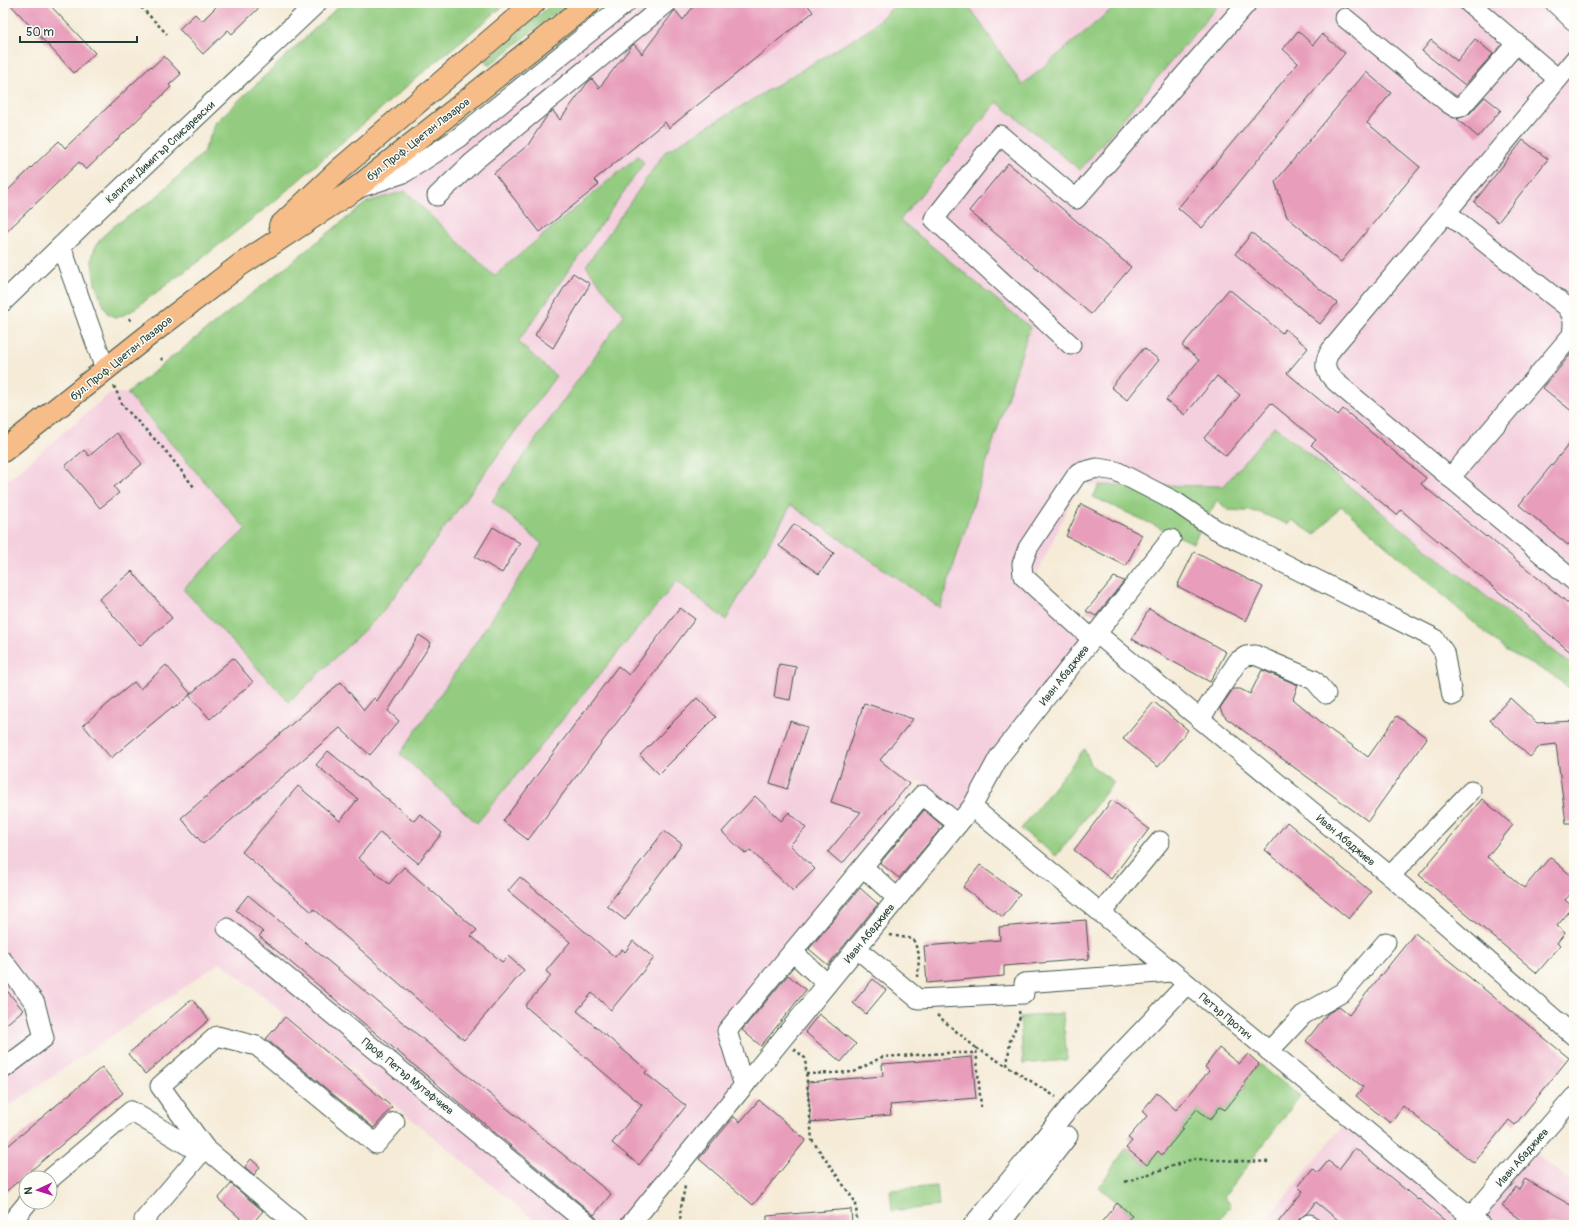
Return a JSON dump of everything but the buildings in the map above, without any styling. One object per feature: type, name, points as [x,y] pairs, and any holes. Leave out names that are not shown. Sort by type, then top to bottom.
[{"type":"main road","name":"бул. Проф. Цветан Лазаров","points":[[240,264],[340,169],[534,3]]},
{"type":"main road","name":"бул. Проф. Цветан Лазаров","points":[[3,451],[240,264],[354,190],[589,3]]},
{"type":"street","name":"Капитан Димитър Списаревски","points":[[3,302],[60,246],[318,3]]},
{"type":"street","points":[[354,190],[404,173],[458,138],[626,3]]},
{"type":"street","points":[[437,196],[473,162],[667,3]]},
{"type":"street","points":[[1071,345],[934,219],[1000,135],[1076,199],[1247,3]]},
{"type":"street","points":[[1469,3],[1558,79]]},
{"type":"street","points":[[1555,3],[1574,21]]},
{"type":"street","points":[[1345,18],[1456,108],[1461,107],[1516,43]]},
{"type":"street","points":[[1574,60],[1326,357],[1326,367],[1329,376],[1574,581]]},
{"type":"street","points":[[458,138],[473,162]]},
{"type":"street","points":[[1447,212],[1566,306],[1572,315],[1573,324],[1572,335],[1450,478]]},
{"type":"street","points":[[60,246],[106,369]]},
{"type":"street","points":[[1094,636],[1023,576],[1022,564],[1028,548],[1078,473],[1097,468],[1116,471],[1176,502],[1215,529],[1434,638],[1444,652],[1452,696]]},
{"type":"street","name":"Иван Абаджиев","points":[[630,1225],[972,807],[999,757],[1170,539]]},
{"type":"street","name":"Иван Абаджиев","points":[[1094,636],[1200,719],[1390,876],[1574,1036]]},
{"type":"street","points":[[1200,719],[1238,660],[1246,656],[1255,655],[1314,680],[1326,694]]},
{"type":"street","points":[[1390,876],[1471,791]]},
{"type":"street","points":[[744,1086],[727,1032],[922,795],[958,824]]},
{"type":"street","name":"Петър Протич","points":[[972,807],[1268,1051],[1472,1222]]},
{"type":"street","points":[[1101,913],[1160,842]]},
{"type":"street","points":[[863,867],[897,898]]},
{"type":"street","name":"Проф. Петър Мутафчиев","points":[[227,928],[589,1225]]},
{"type":"street","points":[[1268,1051],[1303,1014],[1344,992],[1386,942]]},
{"type":"street","points":[[856,948],[918,999],[1024,994],[1024,983],[1172,972]]},
{"type":"street","points":[[793,952],[827,984]]},
{"type":"street","points":[[3,962],[35,1003],[44,1038],[3,1069]]},
{"type":"street","points":[[973,1225],[1074,1103],[1186,984]]},
{"type":"street","points":[[297,1225],[205,1148],[160,1086],[217,1036],[257,1046],[376,1144],[395,1122]]},
{"type":"street","name":"Иван Абаджиев","points":[[1472,1222],[1535,1154],[1574,1097]]},
{"type":"street","points":[[58,1172],[131,1111],[194,1149],[205,1148]]},
{"type":"street","points":[[999,1225],[1068,1136]]},
{"type":"street","points":[[145,1225],[144,1220],[205,1148]]},
{"type":"street","points":[[9,1225],[21,1210]]},
{"type":"path","points":[[137,3],[167,34]]},
{"type":"path","points":[[142,8],[147,3]]},
{"type":"path","points":[[106,369],[123,406],[165,450],[194,487]]},
{"type":"path","points":[[913,939],[919,954],[918,999],[976,1048],[1059,1099],[1074,1103]]},
{"type":"path","points":[[1007,1066],[1010,1041],[1020,1017],[1018,994]]},
{"type":"path","points":[[782,1039],[805,1058],[812,1140],[856,1203],[857,1225]]},
{"type":"path","points":[[976,1048],[981,1107]]},
{"type":"path","points":[[806,1074],[854,1072],[882,1057],[947,1053],[976,1053]]},
{"type":"path","points":[[1125,1182],[1192,1159],[1269,1162]]},
{"type":"shaded area","points":[[614,3],[1574,3],[1574,667],[1274,426],[1224,487],[1079,485],[1035,578],[1096,633],[972,807],[955,808],[920,780],[714,1031],[744,1086],[630,1225],[540,1225],[221,962],[3,1110],[3,484],[110,393],[127,393],[474,119]]},
{"type":"shaded area","points":[[1349,1118],[1471,1217],[1529,1149],[1574,1184],[1574,1225],[1262,1225]]},
{"type":"green space","points":[[342,3],[507,3],[414,80],[271,204],[196,263],[130,312],[116,318],[107,313],[95,284],[92,262],[93,253],[97,244],[114,226],[154,199],[203,153],[216,122]]},
{"type":"green space","points":[[553,3],[567,3],[490,65],[486,64],[486,61]]},
{"type":"green space","points":[[898,3],[967,3],[1022,85],[1119,3],[1220,3],[1080,170],[997,102],[900,220],[1030,327],[940,608],[791,505],[726,620],[677,581],[477,823],[400,754],[542,544],[492,501],[624,315],[586,266],[665,152],[867,31]]},
{"type":"green space","points":[[638,156],[644,163],[518,342],[556,376],[382,613],[289,702],[183,589],[246,529],[127,393],[367,202],[405,191],[494,276]]},
{"type":"green space","points":[[1274,426],[1574,667],[1574,693],[1558,678],[1505,650],[1341,506],[1315,535],[1292,520],[1287,524],[1258,512],[1228,510],[1217,500],[1193,543],[1093,497],[1099,485],[1224,486]]},
{"type":"green space","points":[[1084,749],[1092,766],[1114,782],[1056,856],[1021,829]]},
{"type":"green space","points":[[1063,1013],[1067,1060],[1023,1064],[1020,1017]]},
{"type":"green space","points":[[1259,1064],[1300,1096],[1224,1197],[1231,1205],[1215,1225],[1133,1225],[1137,1219],[1099,1187],[1126,1148],[1147,1165],[1158,1151],[1162,1155],[1183,1130],[1181,1128],[1197,1109],[1210,1120],[1220,1107],[1225,1110],[1246,1085],[1244,1083]]},
{"type":"green space","points":[[937,1186],[939,1206],[892,1211],[890,1190]]}]
